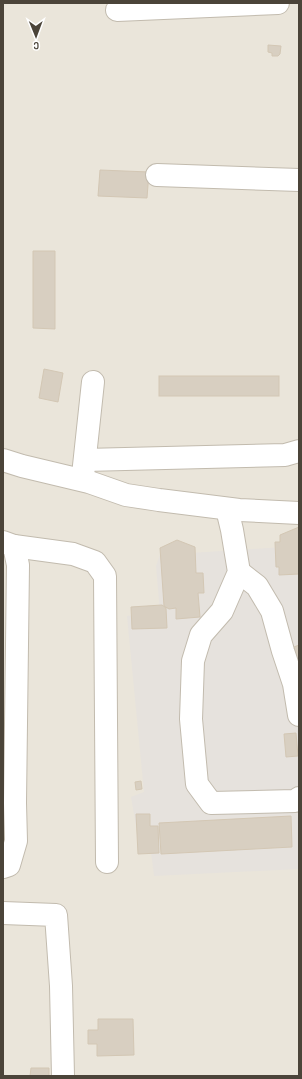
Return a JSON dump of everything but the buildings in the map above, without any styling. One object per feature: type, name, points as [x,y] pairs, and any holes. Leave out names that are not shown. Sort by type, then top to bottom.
[{"type":"street","points":[[117,10],[278,3]]},
{"type":"street","points":[[157,175],[299,180]]},
{"type":"street","points":[[84,470],[93,382]]},
{"type":"street","points":[[3,460],[22,466],[84,470],[285,455],[299,451]]},
{"type":"street","points":[[84,470],[126,494],[227,509],[299,513]]},
{"type":"street","points":[[227,509],[232,530],[238,572],[222,611],[201,635],[193,661],[191,719],[197,784],[211,803],[295,801],[299,798]]},
{"type":"street","points":[[8,544],[73,554],[95,562],[105,576],[107,862]]},
{"type":"street","points":[[3,867],[10,865],[16,841],[15,803],[18,565],[8,544]]},
{"type":"street","points":[[238,572],[257,586],[272,611],[283,652],[294,684],[299,715]]},
{"type":"street","points":[[3,913],[56,915],[61,986],[63,1076]]},
{"type":"shaded area","points":[[3,3],[299,3],[299,1076],[3,1076]]},
{"type":"shaded area","points":[[299,546],[299,869],[154,876],[148,827],[136,826],[131,797],[144,792],[127,616],[160,612],[156,566],[160,555]]}]
